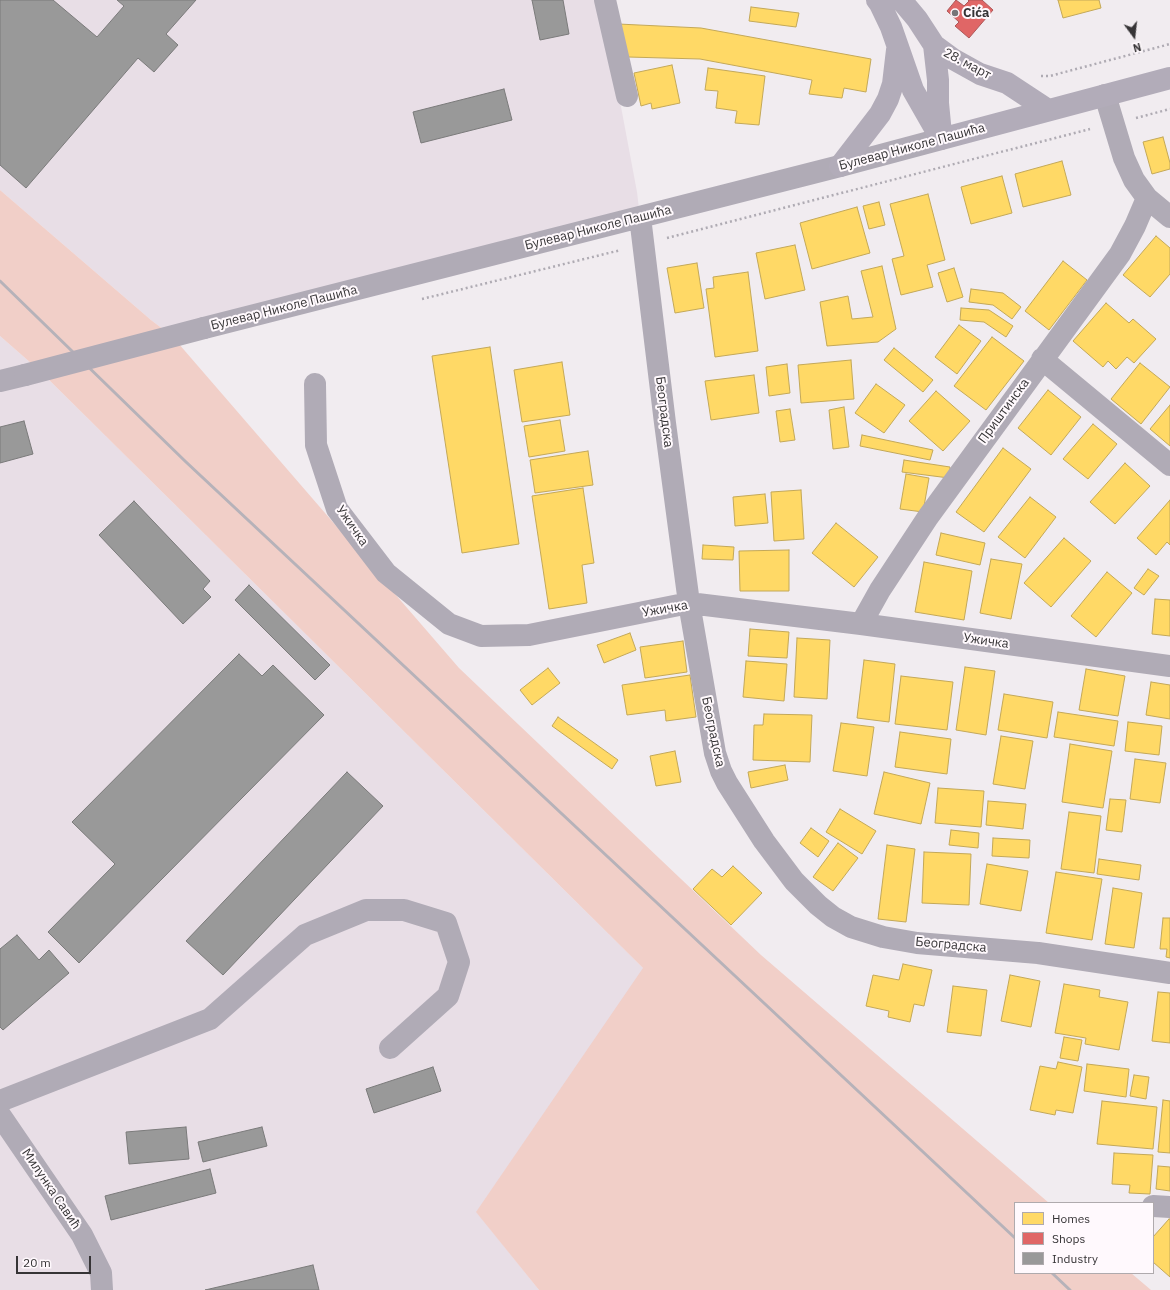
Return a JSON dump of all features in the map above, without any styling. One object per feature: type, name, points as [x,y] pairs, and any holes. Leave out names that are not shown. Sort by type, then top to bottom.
[{"type":"main road","points":[[877,0],[890,27],[913,90],[941,139]]},
{"type":"main road","name":"28. март","points":[[901,0],[917,19],[934,45],[953,59],[980,74],[1007,83],[1048,110]]},
{"type":"main road","points":[[934,45],[938,80],[941,139]]},
{"type":"main road","points":[[840,166],[880,114],[888,99],[892,84],[897,46]]},
{"type":"main road","name":"Булевар Николе Пашића","points":[[941,139],[1170,78]]},
{"type":"street","points":[[605,0],[627,96]]},
{"type":"street","points":[[1105,95],[1112,124],[1124,158],[1134,180],[1147,198],[1170,217]]},
{"type":"street","name":"Булевар Николе Пашића","points":[[0,381],[941,139]]},
{"type":"street","name":"Приштинска","points":[[862,624],[880,590],[928,517],[1120,254],[1135,226],[1147,198]]},
{"type":"street","name":"Београдска","points":[[640,217],[664,416],[689,603],[715,753],[720,771],[764,841],[794,881],[818,905],[833,917],[851,928],[883,937],[917,943],[1038,953],[1170,973]]},
{"type":"street","points":[[1042,359],[1170,465]]},
{"type":"street","name":"Ужичка","points":[[315,384],[316,445],[337,509],[386,573],[450,624],[481,636],[529,635],[689,603],[862,624],[1170,666]]},
{"type":"street","points":[[0,1101],[210,1019],[304,935],[366,910],[404,910],[446,923],[459,962],[448,996],[390,1048]]},
{"type":"street","name":"Милунка Савић","points":[[0,1115],[82,1235],[100,1273],[102,1290]]},
{"type":"street","points":[[1154,1206],[1170,1207]]},
{"type":"path","points":[[1050,76],[1170,44]]},
{"type":"path","points":[[419,300],[1170,109]]},
{"type":"shaded area","points":[[0,0],[601,0],[637,192],[640,217],[172,336],[151,320],[0,190]]},
{"type":"shaded area","points":[[0,190],[151,320],[172,336],[459,668],[761,955],[1048,1202],[1014,1202],[1014,1274],[1132,1274],[1151,1290],[539,1290],[476,1212],[643,968],[40,371],[0,336]]},
{"type":"shaded area","points":[[0,336],[40,371],[644,969],[477,1212],[539,1290],[0,1290]]},
{"type":"building: Homes","points":[[1058,0],[1099,0],[1101,8],[1063,18]]},
{"type":"building: Homes","points":[[751,7],[799,13],[796,27],[749,21]]},
{"type":"building: Homes","points":[[618,24],[701,28],[871,59],[866,92],[844,88],[842,98],[809,94],[812,80],[700,59],[628,57]]},
{"type":"building: Homes","points":[[672,65],[680,103],[652,109],[651,103],[641,106],[634,73]]},
{"type":"building: Homes","points":[[708,68],[765,76],[759,125],[735,123],[737,111],[716,108],[718,91],[705,90]]},
{"type":"building: Homes","points":[[1163,137],[1170,163],[1170,169],[1152,174],[1143,142]]},
{"type":"building: Homes","points":[[1062,161],[1071,195],[1023,207],[1015,174]]},
{"type":"building: Homes","points":[[1002,176],[1012,213],[971,224],[961,187]]},
{"type":"building: Homes","points":[[928,194],[945,260],[927,265],[933,287],[901,295],[892,259],[904,256],[890,204]]},
{"type":"building: Homes","points":[[879,202],[885,225],[869,229],[863,206]]},
{"type":"building: Homes","points":[[857,207],[870,253],[812,269],[800,223]]},
{"type":"building: Homes","points":[[1156,236],[1170,248],[1170,274],[1150,297],[1123,275]]},
{"type":"building: Homes","points":[[795,245],[805,290],[765,299],[756,253]]},
{"type":"building: Homes","points":[[1063,261],[1087,280],[1049,330],[1025,311]]},
{"type":"building: Homes","points":[[697,263],[704,308],[675,313],[667,268]]},
{"type":"building: Homes","points":[[882,266],[896,329],[878,342],[827,346],[820,302],[848,296],[852,319],[873,317],[861,271]]},
{"type":"building: Homes","points":[[954,268],[963,297],[947,302],[938,273]]},
{"type":"building: Homes","points":[[748,272],[758,351],[715,357],[706,289],[714,288],[713,277]]},
{"type":"building: Homes","points":[[971,289],[1003,293],[1021,307],[1012,319],[993,305],[969,302]]},
{"type":"building: Homes","points":[[1106,303],[1129,323],[1133,319],[1156,339],[1134,363],[1127,357],[1116,369],[1108,361],[1103,367],[1073,341]]},
{"type":"building: Homes","points":[[961,308],[989,310],[1013,326],[1006,337],[984,322],[960,320]]},
{"type":"building: Homes","points":[[959,325],[981,341],[957,374],[935,357]]},
{"type":"building: Homes","points":[[992,337],[1024,361],[986,410],[954,386]]},
{"type":"building: Homes","points":[[490,347],[519,544],[462,553],[432,356]]},
{"type":"building: Homes","points":[[894,348],[933,380],[923,392],[884,360]]},
{"type":"building: Homes","points":[[851,360],[854,399],[801,403],[798,365]]},
{"type":"building: Homes","points":[[562,362],[570,415],[522,422],[514,370]]},
{"type":"building: Homes","points":[[1140,363],[1170,387],[1141,424],[1111,399]]},
{"type":"building: Homes","points":[[787,364],[790,393],[769,396],[766,367]]},
{"type":"building: Homes","points":[[754,375],[759,413],[711,420],[705,381]]},
{"type":"building: Homes","points":[[876,384],[905,405],[884,433],[855,413]]},
{"type":"building: Homes","points":[[1048,390],[1081,417],[1051,455],[1018,428]]},
{"type":"building: Homes","points":[[936,391],[970,421],[943,451],[909,421]]},
{"type":"building: Homes","points":[[1170,405],[1170,446],[1150,429]]},
{"type":"building: Homes","points":[[844,407],[849,447],[833,449],[829,410]]},
{"type":"building: Homes","points":[[790,409],[795,440],[780,442],[776,411]]},
{"type":"building: Homes","points":[[560,420],[565,451],[529,457],[524,426]]},
{"type":"building: Homes","points":[[1093,424],[1117,444],[1088,479],[1063,459]]},
{"type":"building: Homes","points":[[862,435],[933,450],[930,460],[860,446]]},
{"type":"building: Homes","points":[[1003,448],[1031,469],[984,532],[956,512]]},
{"type":"building: Homes","points":[[588,451],[593,485],[535,493],[530,460]]},
{"type":"building: Homes","points":[[904,460],[950,467],[949,478],[902,472]]},
{"type":"building: Homes","points":[[1125,463],[1150,486],[1115,524],[1090,502]]},
{"type":"building: Homes","points":[[906,474],[929,478],[923,512],[900,509]]},
{"type":"building: Homes","points":[[583,488],[594,563],[582,565],[587,603],[549,609],[532,496]]},
{"type":"building: Homes","points":[[801,490],[804,539],[774,541],[771,492]]},
{"type":"building: Homes","points":[[765,494],[768,523],[735,526],[733,497]]},
{"type":"building: Homes","points":[[1030,497],[1056,517],[1025,558],[998,537]]},
{"type":"building: Homes","points":[[1170,500],[1170,545],[1167,542],[1156,555],[1137,538]]},
{"type":"building: Homes","points":[[836,523],[878,557],[854,587],[812,553]]},
{"type":"building: Homes","points":[[941,533],[985,543],[980,565],[936,555]]},
{"type":"building: Homes","points":[[1064,538],[1091,561],[1051,607],[1024,583]]},
{"type":"building: Homes","points":[[703,545],[734,547],[733,560],[702,559]]},
{"type":"building: Homes","points":[[789,550],[789,591],[740,591],[739,551]]},
{"type":"building: Homes","points":[[991,559],[1022,564],[1011,619],[980,613]]},
{"type":"building: Homes","points":[[924,562],[972,571],[964,620],[915,612]]},
{"type":"building: Homes","points":[[1148,569],[1159,576],[1144,595],[1134,588]]},
{"type":"building: Homes","points":[[1107,572],[1132,593],[1096,637],[1071,616]]},
{"type":"building: Homes","points":[[1155,599],[1170,600],[1170,636],[1152,634]]},
{"type":"building: Homes","points":[[750,629],[789,632],[787,658],[748,656]]},
{"type":"building: Homes","points":[[630,633],[636,650],[604,663],[597,645]]},
{"type":"building: Homes","points":[[797,638],[830,640],[827,699],[794,697]]},
{"type":"building: Homes","points":[[683,641],[687,672],[645,678],[640,647]]},
{"type":"building: Homes","points":[[864,660],[895,664],[889,722],[857,718]]},
{"type":"building: Homes","points":[[746,661],[787,664],[784,701],[743,697]]},
{"type":"building: Homes","points":[[965,667],[995,671],[986,735],[956,730]]},
{"type":"building: Homes","points":[[548,668],[560,683],[532,705],[520,690]]},
{"type":"building: Homes","points":[[1086,669],[1125,676],[1118,716],[1079,710]]},
{"type":"building: Homes","points":[[690,675],[696,717],[666,721],[665,710],[627,715],[622,685]]},
{"type":"building: Homes","points":[[901,676],[953,682],[947,730],[895,724]]},
{"type":"building: Homes","points":[[1151,682],[1170,685],[1170,719],[1146,715]]},
{"type":"building: Homes","points":[[1004,694],[1053,702],[1047,738],[998,730]]},
{"type":"building: Homes","points":[[1058,712],[1118,721],[1114,746],[1054,737]]},
{"type":"building: Homes","points":[[764,714],[812,715],[810,762],[753,760],[754,725],[763,725]]},
{"type":"building: Homes","points":[[558,717],[618,760],[612,769],[552,726]]},
{"type":"building: Homes","points":[[1128,722],[1162,726],[1159,755],[1125,751]]},
{"type":"building: Homes","points":[[841,723],[874,727],[867,776],[833,771]]},
{"type":"building: Homes","points":[[900,732],[951,739],[947,774],[895,767]]},
{"type":"building: Homes","points":[[1001,736],[1033,741],[1025,789],[993,784]]},
{"type":"building: Homes","points":[[1070,744],[1112,751],[1103,808],[1062,802]]},
{"type":"building: Homes","points":[[675,751],[681,782],[656,786],[650,756]]},
{"type":"building: Homes","points":[[1135,759],[1166,763],[1160,803],[1130,799]]},
{"type":"building: Homes","points":[[785,765],[788,780],[751,788],[748,772]]},
{"type":"building: Homes","points":[[884,772],[930,783],[921,824],[874,814]]},
{"type":"building: Homes","points":[[938,788],[984,791],[981,827],[935,823]]},
{"type":"building: Homes","points":[[1110,799],[1126,800],[1122,832],[1106,830]]},
{"type":"building: Homes","points":[[988,801],[1026,804],[1023,829],[986,825]]},
{"type":"building: Homes","points":[[840,809],[876,831],[862,854],[826,832]]},
{"type":"building: Homes","points":[[1069,812],[1101,816],[1094,873],[1061,869]]},
{"type":"building: Homes","points":[[811,828],[829,841],[818,857],[800,843]]},
{"type":"building: Homes","points":[[951,830],[979,833],[978,848],[949,845]]},
{"type":"building: Homes","points":[[993,838],[1030,840],[1029,858],[992,856]]},
{"type":"building: Homes","points":[[838,843],[858,858],[833,891],[813,877]]},
{"type":"building: Homes","points":[[887,845],[915,849],[906,922],[878,919]]},
{"type":"building: Homes","points":[[924,852],[971,854],[969,905],[922,903]]},
{"type":"building: Homes","points":[[1099,859],[1141,865],[1139,880],[1097,874]]},
{"type":"building: Homes","points":[[987,864],[1028,871],[1021,911],[980,904]]},
{"type":"building: Homes","points":[[733,866],[762,893],[731,925],[693,889],[712,869],[722,877]]},
{"type":"building: Homes","points":[[1056,872],[1102,879],[1092,940],[1046,933]]},
{"type":"building: Homes","points":[[1113,888],[1142,893],[1134,948],[1105,944]]},
{"type":"building: Homes","points":[[1163,918],[1170,918],[1170,958],[1166,957],[1167,949],[1160,949]]},
{"type":"building: Homes","points":[[903,964],[932,970],[924,1006],[914,1004],[910,1022],[888,1017],[889,1011],[866,1006],[873,975],[899,980]]},
{"type":"building: Homes","points":[[1010,975],[1040,981],[1031,1027],[1001,1021]]},
{"type":"building: Homes","points":[[1064,984],[1100,990],[1099,997],[1128,1002],[1119,1050],[1085,1044],[1086,1038],[1055,1033]]},
{"type":"building: Homes","points":[[953,986],[987,990],[981,1036],[947,1032]]},
{"type":"building: Homes","points":[[1158,992],[1170,993],[1170,1043],[1152,1041]]},
{"type":"building: Homes","points":[[1064,1037],[1082,1040],[1078,1061],[1060,1058]]},
{"type":"building: Homes","points":[[1058,1062],[1082,1067],[1073,1113],[1056,1110],[1055,1115],[1030,1110],[1040,1066],[1056,1069]]},
{"type":"building: Homes","points":[[1087,1064],[1129,1069],[1126,1097],[1084,1091]]},
{"type":"building: Homes","points":[[1134,1075],[1149,1077],[1146,1099],[1130,1096]]},
{"type":"building: Homes","points":[[1163,1100],[1170,1101],[1170,1153],[1158,1152]]},
{"type":"building: Homes","points":[[1102,1101],[1157,1107],[1153,1149],[1097,1144]]},
{"type":"building: Homes","points":[[1114,1153],[1153,1155],[1150,1194],[1129,1193],[1130,1185],[1112,1184]]},
{"type":"building: Homes","points":[[1158,1166],[1170,1167],[1170,1191],[1156,1189]]},
{"type":"building: Homes","points":[[1170,1219],[1170,1277],[1154,1263],[1154,1236]]},
{"type":"building: Shops","points":[[956,0],[964,6],[969,1],[968,0],[982,0],[993,10],[969,38],[955,26],[959,22],[947,11]]},
{"type":"building: Industry","points":[[0,0],[53,0],[97,37],[124,6],[117,0],[196,0],[166,34],[178,45],[154,72],[138,58],[26,188],[0,165]]},
{"type":"building: Industry","points":[[532,0],[563,0],[569,34],[540,40]]},
{"type":"building: Industry","points":[[504,89],[512,120],[421,143],[413,112]]},
{"type":"building: Industry","points":[[24,421],[33,454],[0,463],[0,427]]},
{"type":"building: Industry","points":[[134,501],[210,581],[203,589],[211,597],[183,624],[99,535]]},
{"type":"building: Industry","points":[[249,585],[330,665],[315,680],[235,600]]},
{"type":"building: Industry","points":[[239,654],[262,676],[273,665],[324,715],[79,963],[48,932],[115,864],[72,822]]},
{"type":"building: Industry","points":[[347,772],[383,806],[223,975],[186,941]]},
{"type":"building: Industry","points":[[17,935],[39,960],[49,950],[69,973],[3,1030],[0,1027],[0,949]]},
{"type":"building: Industry","points":[[433,1067],[441,1091],[374,1113],[366,1089]]},
{"type":"building: Industry","points":[[186,1127],[189,1159],[129,1164],[126,1132]]},
{"type":"building: Industry","points":[[262,1127],[267,1146],[203,1162],[198,1142]]},
{"type":"building: Industry","points":[[210,1169],[216,1193],[111,1220],[105,1196]]},
{"type":"building: Industry","points":[[313,1265],[319,1290],[205,1290]]},
{"type":"railway","points":[[0,281],[186,462],[1014,1237]]},
{"type":"railway","points":[[1053,1274],[1070,1290]]},
{"type":"place","name":"Cića","points":[[955,13]]}]
